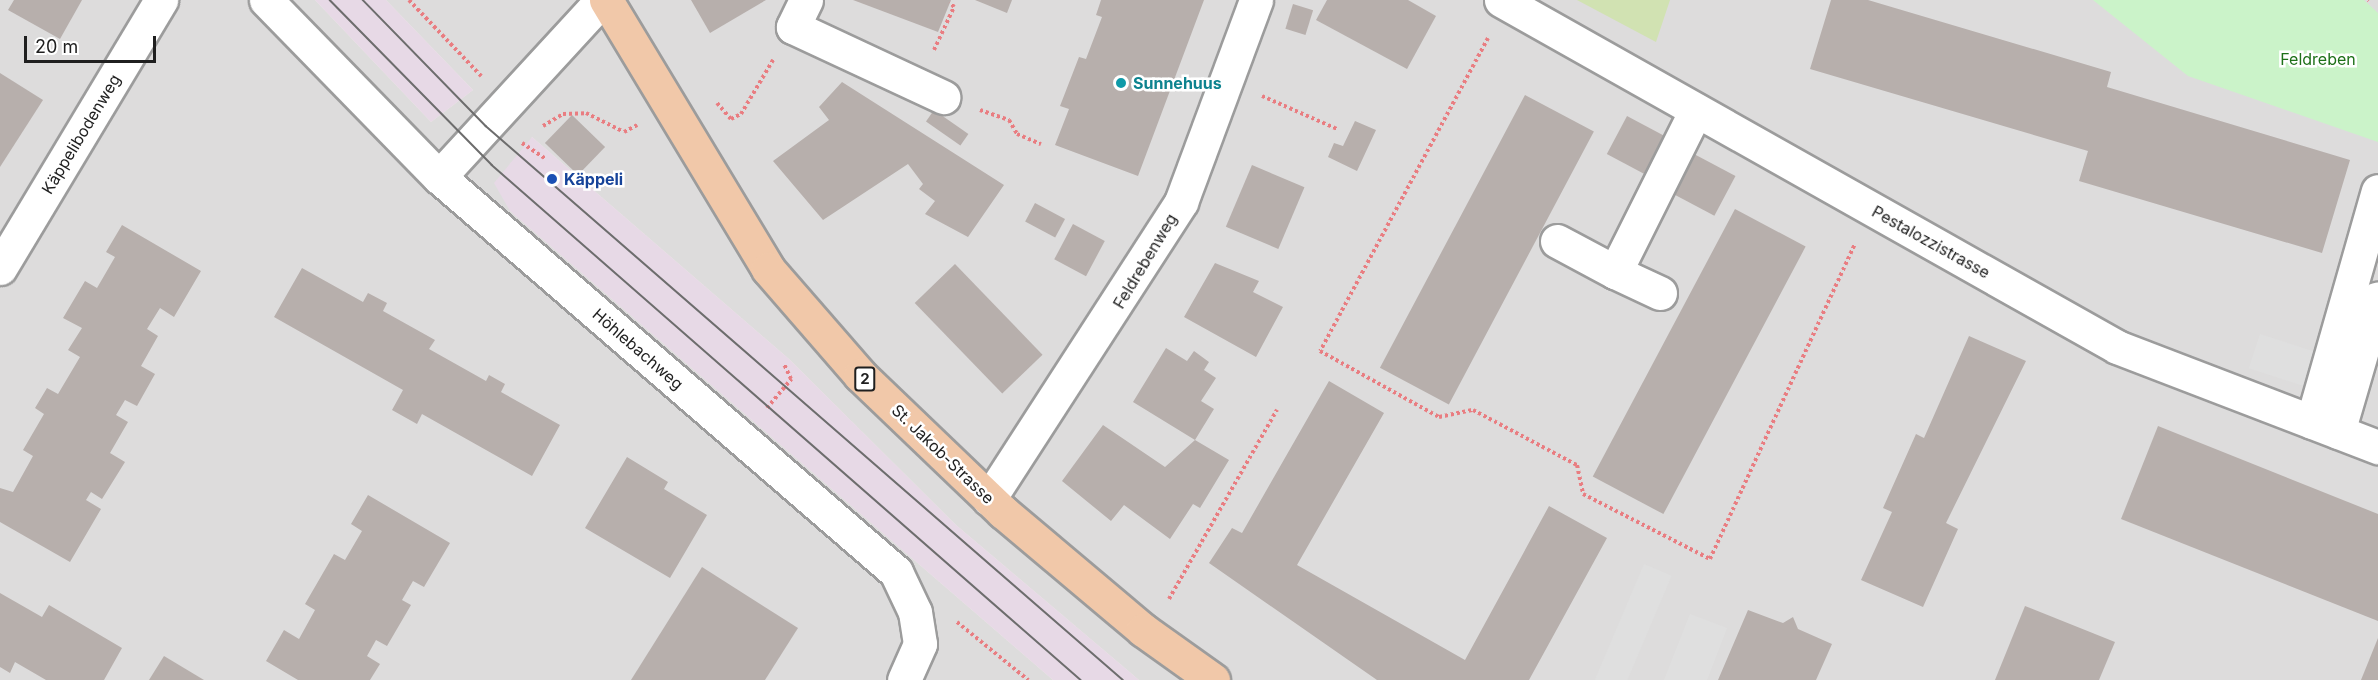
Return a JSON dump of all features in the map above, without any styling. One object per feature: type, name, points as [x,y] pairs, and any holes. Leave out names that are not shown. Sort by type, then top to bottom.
[{"type":"main road","name":"St. Jakob-Strasse","points":[[604,0],[768,269],[860,375],[989,499],[1149,634],[1213,680]]},
{"type":"street","name":"Käppelibodenweg","points":[[0,268],[161,0]]},
{"type":"street","name":"Höhlebachweg","points":[[266,0],[439,177],[896,572],[915,612],[920,644],[904,680]]},
{"type":"street","points":[[439,177],[604,0]]},
{"type":"street","name":"Feldrebenweg","points":[[989,499],[1180,202],[1256,0]]},
{"type":"street","name":"Pestalozzistrasse","points":[[1504,2],[2116,347],[2377,445]]},
{"type":"street","points":[[800,14],[913,83],[943,97]]},
{"type":"street","points":[[1615,272],[1696,110]]},
{"type":"street","points":[[2325,427],[2378,191]]},
{"type":"street","points":[[1557,241],[1660,293]]},
{"type":"street","points":[[2325,427],[2378,299]]},
{"type":"path","points":[[409,0],[507,103]]},
{"type":"path","points":[[913,83],[942,39],[954,7],[950,2]]},
{"type":"path","points":[[1504,2],[1320,351],[1439,417],[1473,410],[1577,465],[1583,494],[1710,560],[1871,208]]},
{"type":"path","points":[[537,130],[563,114],[586,113],[624,132],[669,107],[706,91],[730,119],[741,114],[800,14]]},
{"type":"path","points":[[1226,80],[1337,129]]},
{"type":"path","points":[[943,97],[1009,120],[1017,134],[1041,144]]},
{"type":"path","points":[[508,144],[528,135]]},
{"type":"path","points":[[519,141],[546,159]]},
{"type":"path","points":[[740,437],[791,379],[784,364]]},
{"type":"path","points":[[1149,634],[1277,410]]},
{"type":"path","points":[[949,615],[1028,680]]},
{"type":"shaded area","points":[[0,0],[315,0],[431,122],[473,90],[386,0],[2378,0],[2378,680],[1139,680],[956,525],[789,359],[532,137],[510,211],[1053,680],[0,680]]},
{"type":"shaded area","points":[[315,0],[386,0],[473,90],[431,122]]},
{"type":"shaded area","points":[[532,137],[789,359],[956,525],[1139,680],[1053,680],[510,211],[494,183]]},
{"type":"shaded area","points":[[2260,334],[2317,353],[2306,387],[2249,368]]},
{"type":"shaded area","points":[[1644,564],[1672,576],[1627,680],[1595,680]]},
{"type":"shaded area","points":[[1690,614],[1727,628],[1707,680],[1664,680]]},
{"type":"green space","points":[[1577,0],[1670,0],[1656,42]]},
{"type":"green space","name":"Feldreben","points":[[2093,0],[2364,0],[2378,13],[2378,142],[2188,76]]},
{"type":"building","points":[[14,0],[82,0],[60,39],[8,10]]},
{"type":"building","points":[[691,0],[766,0],[710,33]]},
{"type":"building","points":[[853,0],[951,0],[938,32]]},
{"type":"building","points":[[975,0],[1012,0],[1007,13]]},
{"type":"building","name":"Sunnehuus","points":[[1101,0],[1204,0],[1138,176],[1055,145],[1069,109],[1060,106],[1079,57],[1086,59],[1102,17],[1096,15]]},
{"type":"building","points":[[1327,0],[1408,0],[1436,16],[1407,69],[1316,20]]},
{"type":"building","points":[[1831,0],[1868,0],[2111,72],[2107,87],[2350,160],[2322,253],[2079,181],[2088,151],[1810,69]]},
{"type":"building","points":[[1293,4],[1313,10],[1305,35],[1285,29]]},
{"type":"building","points":[[0,73],[43,100],[0,167]]},
{"type":"building","points":[[842,82],[1004,185],[968,237],[925,214],[935,201],[919,189],[923,184],[908,164],[823,220],[773,161],[829,120],[819,107]]},
{"type":"building","points":[[1525,95],[1594,132],[1449,404],[1380,368]]},
{"type":"building","points":[[934,110],[968,134],[960,146],[926,121]]},
{"type":"building","points":[[572,115],[605,147],[578,175],[545,143]]},
{"type":"building","points":[[1627,116],[1671,139],[1651,177],[1607,154]]},
{"type":"building","points":[[1355,121],[1376,130],[1357,171],[1328,157],[1334,143],[1343,146]]},
{"type":"building","points":[[1694,154],[1735,176],[1714,216],[1673,194]]},
{"type":"building","points":[[1252,165],[1304,187],[1278,249],[1226,227]]},
{"type":"building","points":[[1035,203],[1065,219],[1055,238],[1025,222]]},
{"type":"building","points":[[1735,209],[1806,247],[1663,514],[1593,477]]},
{"type":"building","points":[[1073,224],[1105,241],[1086,276],[1054,259]]},
{"type":"building","points":[[122,225],[201,271],[174,317],[160,308],[147,329],[158,336],[141,366],[155,374],[137,406],[125,400],[116,415],[128,422],[110,453],[125,462],[102,499],[91,492],[86,500],[101,509],[70,562],[0,522],[0,488],[13,492],[33,456],[23,450],[44,414],[35,408],[47,388],[58,394],[80,357],[68,350],[82,328],[63,318],[85,281],[97,288],[115,257],[106,252]]},
{"type":"building","points":[[1215,263],[1259,281],[1253,292],[1283,307],[1256,357],[1184,317]]},
{"type":"building","points":[[955,264],[1043,355],[1002,394],[915,303]]},
{"type":"building","points":[[302,268],[363,302],[368,293],[387,303],[383,311],[435,340],[429,349],[486,381],[489,375],[505,384],[501,392],[560,425],[532,476],[422,414],[417,424],[392,410],[403,390],[274,317]]},
{"type":"building","points":[[1969,336],[2026,361],[1946,523],[1958,529],[1923,607],[1861,580],[1892,512],[1883,508],[1916,434],[1924,438]]},
{"type":"building","points":[[1166,348],[1187,361],[1194,351],[1209,362],[1204,370],[1216,378],[1201,401],[1214,409],[1195,440],[1133,402]]},
{"type":"building","points":[[1329,381],[1384,413],[1297,565],[1465,660],[1549,506],[1607,538],[1529,680],[1377,680],[1209,563],[1232,528],[1242,533]]},
{"type":"building","points":[[1103,425],[1165,467],[1195,440],[1229,460],[1200,508],[1193,504],[1170,539],[1124,505],[1111,521],[1062,481]]},
{"type":"building","points":[[2158,426],[2378,514],[2378,621],[2121,519]]},
{"type":"building","points":[[627,457],[668,482],[664,489],[707,515],[670,578],[585,528]]},
{"type":"building","points":[[368,495],[450,543],[424,587],[413,581],[402,600],[411,605],[387,646],[376,640],[367,656],[380,664],[370,680],[298,680],[266,661],[284,630],[299,639],[315,610],[305,604],[334,554],[345,560],[362,531],[351,524]]},
{"type":"building","points":[[702,567],[798,628],[765,680],[631,680]]},
{"type":"building","points":[[0,593],[42,617],[49,605],[122,648],[104,680],[46,680],[15,662],[10,673],[0,667]]},
{"type":"building","points":[[2025,606],[2115,642],[2099,680],[1995,680]]},
{"type":"building","points":[[1748,610],[1783,623],[1793,617],[1798,629],[1832,644],[1816,680],[1718,680]]},
{"type":"building","points":[[2378,638],[2378,680],[2361,680]]},
{"type":"building","points":[[164,656],[204,680],[149,680]]},
{"type":"tram line","points":[[330,0],[492,165],[1081,680]]},
{"type":"tram line","points":[[363,0],[486,126],[1123,680]]},
{"type":"place","name":"Sunnehuus","points":[[1121,83]]},
{"type":"place","name":"Käppeli","points":[[552,179]]}]
